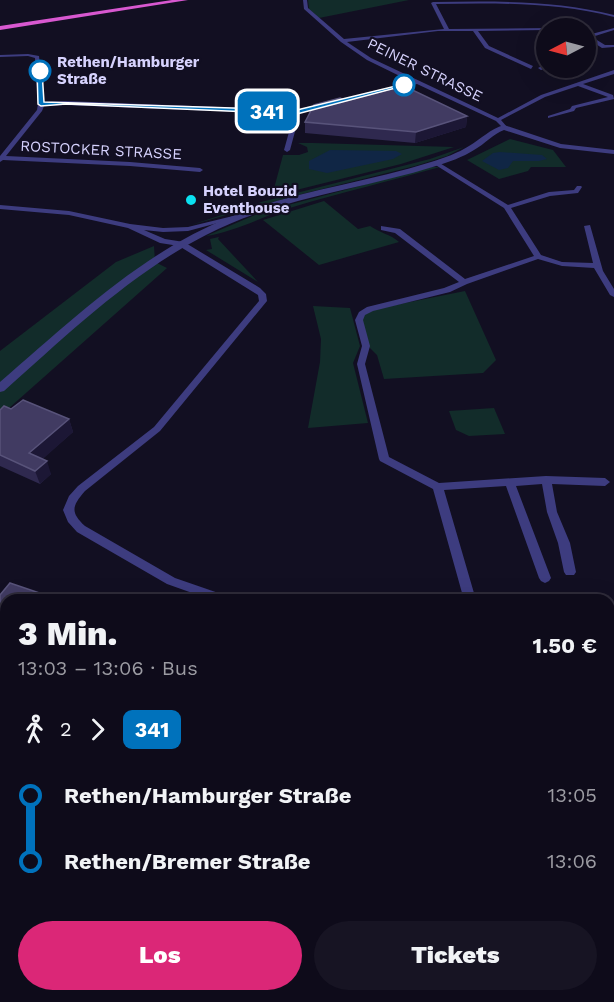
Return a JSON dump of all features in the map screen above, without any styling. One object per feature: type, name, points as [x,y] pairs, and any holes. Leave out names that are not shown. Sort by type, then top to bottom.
[{"type":"highway","points":[[0,27],[174,0]]},
{"type":"highway","points":[[0,27],[184,0]]},
{"type":"street","name":"PEINER STRASSE","points":[[305,0],[306,9],[343,41],[369,59],[502,127]]},
{"type":"street","points":[[447,30],[433,3],[559,4],[583,7],[614,16]]},
{"type":"street","points":[[474,29],[487,47],[531,67]]},
{"type":"street","points":[[343,41],[447,30],[536,29]]},
{"type":"street","points":[[596,33],[614,29]]},
{"type":"street","points":[[596,44],[607,48],[614,46]]},
{"type":"street","points":[[0,56],[34,56],[39,60],[41,104],[40,110],[0,159]]},
{"type":"street","points":[[0,207],[69,213],[130,226],[163,230],[188,229],[436,163],[478,144],[543,96],[614,72]]},
{"type":"street","points":[[41,104],[297,112],[417,82]]},
{"type":"street","points":[[578,84],[614,97]]},
{"type":"street","points":[[550,117],[572,110],[574,107],[614,97]]},
{"type":"street","points":[[287,150],[297,112]]},
{"type":"street","points":[[502,127],[560,146],[614,152]]},
{"type":"street","name":"ROSTOCKER STRASSE","points":[[0,159],[187,167],[200,170]]},
{"type":"street","points":[[436,163],[507,207],[538,257]]},
{"type":"street","points":[[507,207],[549,194],[576,192],[579,187]]},
{"type":"street","points":[[0,387],[140,271],[181,244],[236,218]]},
{"type":"street","points":[[130,226],[163,241],[181,244],[257,290],[262,294],[263,301],[157,429],[142,444],[73,494],[68,512],[71,520],[81,529],[171,581],[209,594]]},
{"type":"street","points":[[588,226],[598,266],[614,295]]},
{"type":"street","points":[[384,228],[397,231],[464,282]]},
{"type":"street","points":[[163,230],[175,236],[181,244]]},
{"type":"street","points":[[598,266],[562,264],[538,257],[447,290],[370,309],[362,314],[359,320],[366,346],[361,364],[384,459],[438,487],[546,480],[605,482]]},
{"type":"street","points":[[546,480],[552,512],[564,543],[570,572]]},
{"type":"street","points":[[510,482],[545,578]]},
{"type":"street","points":[[438,487],[468,594]]},
{"type":"green space","points":[[308,0],[409,0],[319,18],[309,9]]},
{"type":"green space","points":[[510,139],[553,150],[566,167],[531,167],[528,171],[499,179],[467,160]]},
{"type":"green space","points":[[298,143],[454,147],[401,164],[272,196],[283,155],[299,155],[308,152],[307,147]]},
{"type":"green space","points":[[464,147],[447,156],[415,166],[191,225],[261,202],[430,159]]},
{"type":"green space","points":[[431,167],[440,167],[311,202],[228,231],[206,236],[262,212]]},
{"type":"green space","points":[[324,201],[358,229],[370,226],[399,242],[319,265],[263,220]]},
{"type":"green space","points":[[219,237],[218,239],[258,282],[206,250],[212,249],[210,239]]},
{"type":"green space","points":[[154,246],[155,262],[167,268],[0,416],[0,351],[116,262]]},
{"type":"green space","points":[[465,291],[496,360],[483,373],[384,379],[377,355],[368,346],[361,320],[364,314],[375,309]]},
{"type":"green space","points":[[313,306],[350,308],[360,346],[353,363],[368,423],[308,428],[320,362],[321,339]]},
{"type":"green space","points":[[494,408],[505,434],[469,436],[456,430],[449,411]]},
{"type":"water","points":[[330,150],[396,151],[402,154],[393,159],[327,173],[309,169],[309,161]]},
{"type":"water","points":[[493,153],[542,155],[547,159],[513,161],[508,168],[499,170],[482,161]]},
{"type":"building","points":[[404,86],[467,116],[416,132],[305,122],[314,105],[340,98],[346,101]]},
{"type":"building","points":[[23,400],[69,419],[29,453],[47,461],[35,471],[0,455],[0,410],[4,406],[11,409]]},
{"type":"building","points":[[10,583],[42,594],[1,594]]},
{"type":"bus line","name":"341","points":[[40,71],[41,104],[297,112],[404,85]]},
{"type":"place","name":"Rethen/Hamburger Straße","points":[[40,71]]},
{"type":"place","name":"Hotel Bouzid Eventhouse","points":[[191,200]]}]
